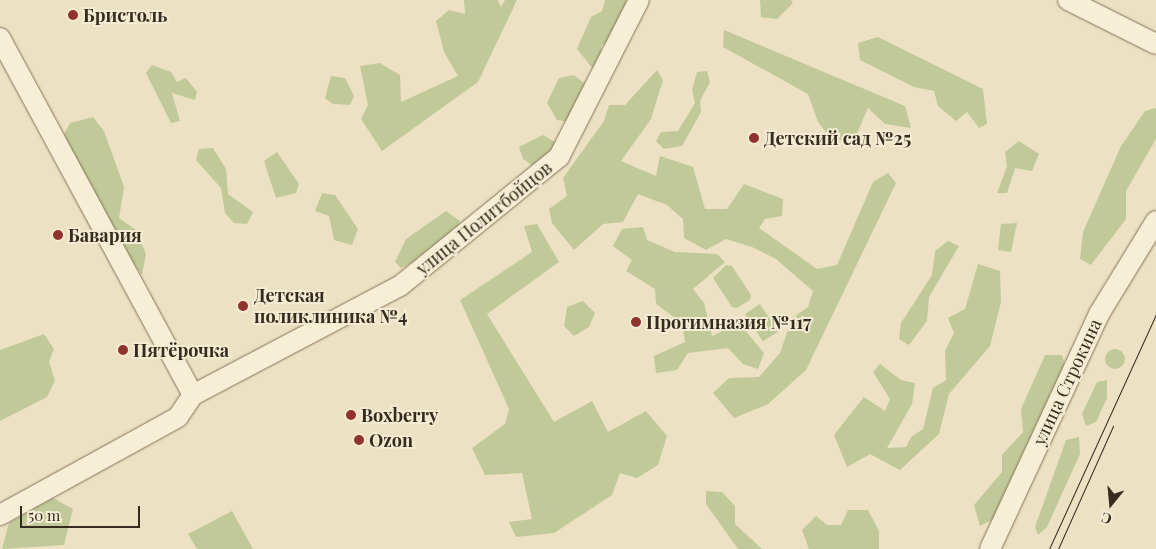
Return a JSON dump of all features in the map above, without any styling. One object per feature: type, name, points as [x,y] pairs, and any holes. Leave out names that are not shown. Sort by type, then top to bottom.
[{"type":"street","name":"улица Политбойцов","points":[[0,515],[178,417],[193,395],[400,286],[559,157],[639,0]]},
{"type":"street","points":[[1068,0],[1156,44]]},
{"type":"street","points":[[0,38],[193,395]]},
{"type":"street","name":"улица Строкина","points":[[990,549],[1099,314],[1156,221]]},
{"type":"green space","points":[[464,0],[498,0],[501,7],[505,0],[517,0],[478,82],[382,151],[361,119],[368,105],[360,66],[380,63],[400,75],[401,102],[458,76],[444,52],[436,21],[449,10],[465,14]]},
{"type":"green space","points":[[605,0],[635,0],[621,32],[601,46],[602,67],[594,70],[577,49],[591,17],[602,11]]},
{"type":"green space","points":[[760,0],[791,0],[793,3],[777,19],[761,17]]},
{"type":"green space","points":[[724,30],[905,106],[911,128],[885,124],[868,108],[855,138],[833,141],[818,122],[808,94],[723,47]]},
{"type":"green space","points":[[878,37],[983,89],[987,124],[979,128],[967,112],[956,121],[938,106],[934,91],[914,87],[860,60],[858,43]]},
{"type":"green space","points":[[152,65],[171,72],[177,82],[186,78],[197,92],[195,100],[172,93],[180,121],[171,123],[146,73]]},
{"type":"green space","points":[[657,70],[663,80],[651,119],[621,161],[656,176],[660,156],[693,167],[705,209],[727,209],[744,184],[783,199],[782,216],[765,219],[759,228],[817,269],[837,265],[873,182],[888,173],[896,183],[806,370],[768,404],[734,418],[713,393],[729,378],[759,377],[780,353],[792,318],[808,307],[813,291],[776,259],[752,247],[726,239],[706,250],[684,238],[683,219],[667,205],[638,194],[623,222],[603,224],[574,250],[552,223],[549,209],[567,196],[563,178],[604,121],[609,105],[625,105]]},
{"type":"green space","points":[[707,71],[710,82],[700,101],[701,112],[682,146],[664,149],[656,141],[661,132],[678,131],[695,103],[692,90],[697,72]]},
{"type":"green space","points":[[574,75],[590,88],[575,123],[557,120],[547,103],[559,78]]},
{"type":"green space","points":[[331,76],[345,78],[354,96],[350,105],[333,104],[325,98]]},
{"type":"green space","points":[[1156,108],[1156,139],[1126,191],[1126,219],[1091,265],[1080,259],[1083,232],[1121,146],[1145,111]]},
{"type":"green space","points":[[93,117],[104,131],[124,187],[119,218],[136,230],[146,254],[142,275],[112,235],[62,138],[70,123]]},
{"type":"green space","points":[[543,135],[555,142],[547,162],[533,166],[523,159],[519,147]]},
{"type":"green space","points":[[1019,141],[1039,154],[1032,171],[1015,168],[1007,193],[997,193],[1007,166],[1005,152]]},
{"type":"green space","points":[[213,148],[226,169],[228,194],[253,212],[247,224],[234,223],[225,213],[221,188],[196,160],[199,149]]},
{"type":"green space","points":[[277,152],[299,184],[296,193],[276,198],[264,161]]},
{"type":"green space","points":[[322,193],[335,195],[358,229],[352,245],[334,240],[329,216],[315,211]]},
{"type":"green space","points":[[446,211],[460,221],[456,230],[425,257],[401,268],[395,262],[406,239]]},
{"type":"green space","points":[[1017,223],[1011,252],[998,250],[1001,224]]},
{"type":"green space","points":[[537,224],[559,262],[487,314],[554,422],[592,401],[608,432],[646,411],[667,436],[658,465],[637,478],[620,473],[612,495],[554,533],[516,537],[509,522],[532,519],[522,473],[485,475],[472,448],[505,424],[509,409],[460,300],[532,252],[524,226]]},
{"type":"green space","points":[[643,227],[647,240],[675,252],[717,254],[725,262],[693,289],[704,303],[712,336],[739,323],[764,353],[758,369],[743,364],[728,348],[688,353],[677,370],[656,373],[654,356],[685,342],[682,323],[656,304],[655,289],[626,271],[632,260],[613,246],[622,229]]},
{"type":"green space","points":[[948,241],[959,246],[929,297],[927,321],[909,345],[899,339],[901,323],[932,275],[935,251]]},
{"type":"green space","points":[[978,264],[1000,271],[1001,302],[990,346],[949,394],[939,434],[900,470],[870,454],[847,467],[834,435],[864,397],[885,411],[890,399],[873,372],[880,364],[901,380],[915,383],[912,404],[887,448],[906,447],[911,437],[923,429],[933,388],[946,380],[945,351],[954,333],[948,318],[965,309]]},
{"type":"green space","points":[[726,265],[732,266],[751,295],[750,300],[737,308],[732,307],[713,278]]},
{"type":"green space","points":[[583,301],[595,313],[589,327],[574,336],[564,326],[567,307]]},
{"type":"green space","points":[[760,304],[778,332],[763,341],[745,314]]},
{"type":"green space","points":[[44,334],[54,349],[49,362],[55,380],[47,397],[0,421],[0,350]]},
{"type":"green space","points":[[1115,349],[1122,352],[1125,359],[1122,366],[1115,369],[1108,366],[1105,359],[1108,352]]},
{"type":"green space","points":[[1045,355],[1062,355],[1067,372],[1002,515],[980,526],[974,505],[1002,472],[1002,455],[1023,432],[1021,409]]},
{"type":"green space","points":[[1107,380],[1107,398],[1096,422],[1086,426],[1082,414],[1097,382]]},
{"type":"green space","points":[[1079,437],[1080,454],[1047,527],[1038,535],[1035,527],[1066,440]]},
{"type":"green space","points":[[706,491],[722,492],[735,506],[735,524],[762,549],[738,549],[706,504]]},
{"type":"green space","points":[[53,498],[73,509],[64,545],[2,549],[9,523]]},
{"type":"green space","points":[[848,510],[868,510],[879,531],[879,549],[809,549],[802,530],[816,516],[827,525],[841,525]]},
{"type":"green space","points":[[232,511],[253,549],[197,549],[188,534]]},
{"type":"tram line","points":[[1049,549],[1156,314]]},
{"type":"tram line","points":[[1058,549],[1113,426]]},
{"type":"place","name":"Бристоль","points":[[73,15]]},
{"type":"place","name":"Детский сад №25","points":[[754,138]]},
{"type":"place","name":"Бавария","points":[[58,235]]},
{"type":"place","name":"Детская поликлиника №4","points":[[243,306]]},
{"type":"place","name":"Прогимназия №117","points":[[636,322]]},
{"type":"place","name":"Пятёрочка","points":[[123,350]]},
{"type":"place","name":"Boxberry","points":[[351,415]]},
{"type":"place","name":"Ozon","points":[[359,440]]}]
